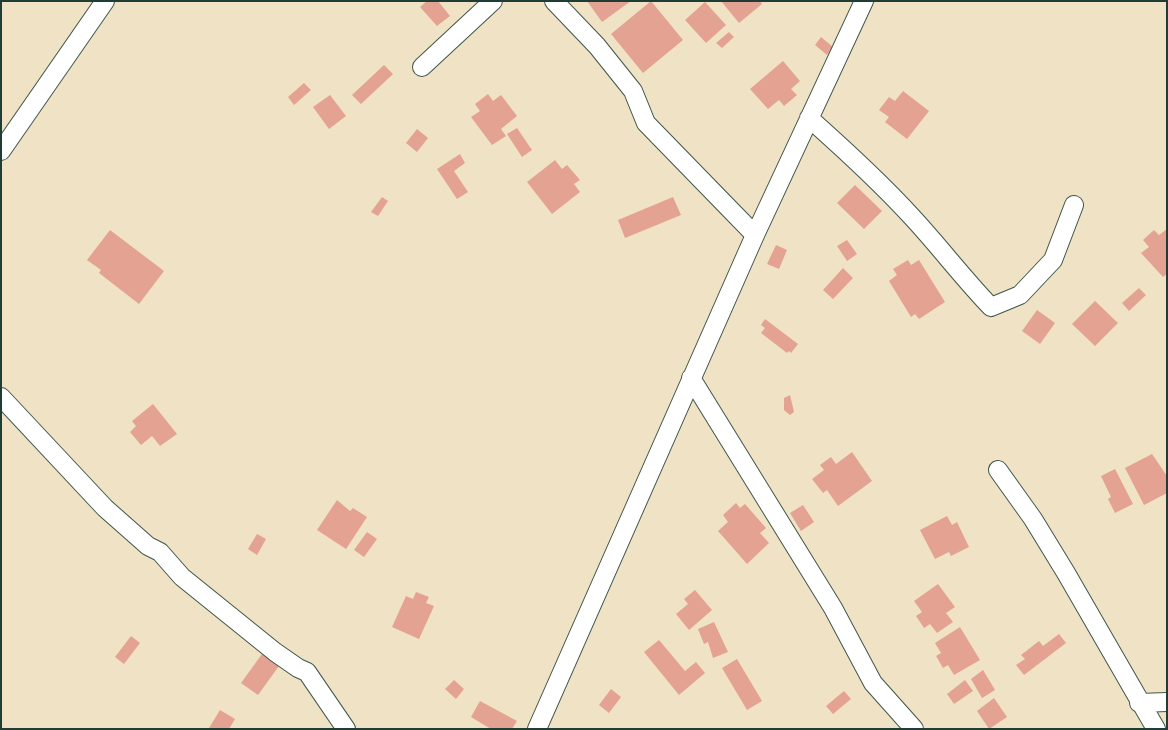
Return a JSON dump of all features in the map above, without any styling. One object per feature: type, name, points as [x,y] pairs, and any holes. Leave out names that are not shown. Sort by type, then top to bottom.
[{"type":"street","points":[[2,147],[105,1]]},
{"type":"street","points":[[422,67],[493,1]]},
{"type":"street","points":[[554,1],[597,46],[633,91],[646,124],[755,235]]},
{"type":"street","points":[[537,729],[768,205],[864,1]]},
{"type":"street","points":[[809,118],[857,161],[914,218],[960,275],[991,307],[1020,295],[1053,260],[1074,205]]},
{"type":"street","points":[[730,210],[751,213],[768,205]]},
{"type":"street","points":[[691,378],[833,608],[873,683],[914,729]]},
{"type":"street","points":[[1,397],[105,508],[148,546],[160,552],[182,577],[275,652],[307,672],[346,729]]},
{"type":"street","points":[[998,470],[1033,519],[1066,573],[1155,728],[1167,706]]},
{"type":"street","points":[[1139,703],[1167,702]]},
{"type":"building","points":[[427,1],[438,1],[450,16],[437,26],[420,7]]},
{"type":"building","points":[[587,1],[631,1],[602,22]]},
{"type":"building","points":[[651,1],[683,40],[643,73],[611,34]]},
{"type":"building","points":[[721,1],[760,1],[762,4],[739,23]]},
{"type":"building","points":[[705,2],[726,25],[706,43],[685,20]]},
{"type":"building","points":[[729,32],[734,37],[722,48],[716,43]]},
{"type":"building","points":[[821,37],[833,47],[827,55],[815,45]]},
{"type":"building","points":[[783,61],[800,81],[791,89],[797,95],[784,106],[779,100],[768,109],[750,89]]},
{"type":"building","points":[[384,65],[393,74],[361,104],[352,95]]},
{"type":"building","points":[[304,83],[311,90],[294,105],[288,97]]},
{"type":"building","points":[[903,91],[929,111],[907,139],[885,122],[889,117],[879,110],[889,97],[895,101]]},
{"type":"building","points":[[488,94],[493,101],[501,95],[517,116],[501,129],[506,136],[492,145],[471,117],[480,111],[475,104]]},
{"type":"building","points":[[330,95],[346,116],[329,129],[313,107]]},
{"type":"building","points":[[517,128],[532,150],[522,157],[507,134]]},
{"type":"building","points":[[417,129],[428,138],[417,152],[406,143]]},
{"type":"building","points":[[460,154],[465,163],[454,171],[468,192],[457,199],[437,169]]},
{"type":"building","points":[[555,160],[562,169],[567,165],[580,180],[574,184],[580,192],[552,214],[527,182]]},
{"type":"building","points":[[855,185],[882,211],[864,229],[837,203]]},
{"type":"building","points":[[382,197],[388,201],[378,216],[371,212]]},
{"type":"building","points":[[673,197],[681,215],[625,238],[618,220]]},
{"type":"building","points":[[1167,229],[1167,274],[1163,277],[1141,253],[1149,247],[1143,240],[1154,230],[1159,235]]},
{"type":"building","points":[[110,230],[164,271],[139,304],[99,273],[101,270],[87,260]]},
{"type":"building","points":[[847,240],[857,254],[847,261],[837,246]]},
{"type":"building","points":[[776,245],[787,250],[779,269],[767,264]]},
{"type":"building","points":[[908,260],[911,265],[919,260],[945,302],[919,319],[915,314],[911,317],[889,281],[897,275],[893,269]]},
{"type":"building","points":[[843,268],[853,278],[833,299],[823,290]]},
{"type":"building","points":[[1139,288],[1146,295],[1129,311],[1122,303]]},
{"type":"building","points":[[1095,301],[1118,323],[1095,346],[1072,324]]},
{"type":"building","points":[[1037,310],[1055,323],[1040,344],[1022,331]]},
{"type":"building","points":[[765,319],[798,344],[791,353],[789,351],[787,353],[761,333],[765,328],[761,325]]},
{"type":"building","points":[[790,395],[794,412],[790,415],[784,410],[784,398]]},
{"type":"building","points":[[153,404],[177,434],[160,446],[152,436],[141,445],[130,432],[136,426],[132,421]]},
{"type":"building","points":[[852,452],[872,481],[838,506],[827,490],[823,493],[812,479],[824,470],[820,465],[831,457],[836,464]]},
{"type":"building","points":[[1152,454],[1167,476],[1167,493],[1144,505],[1125,468]]},
{"type":"building","points":[[1115,469],[1133,504],[1115,513],[1108,499],[1111,497],[1101,476]]},
{"type":"building","points":[[337,500],[350,511],[353,508],[367,517],[346,549],[317,530]]},
{"type":"building","points":[[736,503],[740,508],[745,504],[766,528],[760,533],[769,543],[747,564],[718,531],[728,522],[723,515]]},
{"type":"building","points":[[803,505],[814,522],[801,531],[790,513]]},
{"type":"building","points":[[947,516],[952,525],[957,522],[969,547],[951,556],[949,552],[935,559],[920,530]]},
{"type":"building","points":[[367,532],[377,539],[364,557],[354,550]]},
{"type":"building","points":[[257,534],[266,539],[257,555],[248,549]]},
{"type":"building","points":[[938,584],[955,607],[946,613],[953,622],[937,633],[930,624],[924,628],[916,616],[922,612],[914,601]]},
{"type":"building","points":[[695,590],[712,610],[689,630],[676,614],[688,604],[684,599]]},
{"type":"building","points":[[416,592],[429,597],[426,603],[434,606],[419,639],[392,627],[406,596],[413,599]]},
{"type":"building","points":[[714,622],[728,652],[713,658],[708,642],[704,644],[698,629]]},
{"type":"building","points":[[960,627],[980,660],[954,675],[948,665],[943,668],[936,656],[941,653],[935,643]]},
{"type":"building","points":[[1059,634],[1066,643],[1024,675],[1016,665],[1025,659],[1021,655],[1039,641],[1043,646]]},
{"type":"building","points":[[131,636],[140,643],[124,664],[115,657]]},
{"type":"building","points":[[659,640],[685,671],[696,662],[705,673],[679,695],[644,652]]},
{"type":"building","points":[[262,654],[279,666],[258,695],[241,683]]},
{"type":"building","points":[[737,659],[762,701],[747,710],[722,668]]},
{"type":"building","points":[[983,670],[995,690],[982,698],[971,679]]},
{"type":"building","points":[[454,680],[464,689],[456,699],[445,689]]},
{"type":"building","points":[[965,680],[973,691],[954,704],[947,694]]},
{"type":"building","points":[[611,689],[621,697],[609,713],[599,705]]},
{"type":"building","points":[[844,691],[851,699],[833,714],[826,706]]},
{"type":"building","points":[[994,698],[1007,717],[989,729],[977,711]]},
{"type":"building","points":[[480,701],[517,721],[512,729],[491,729],[471,717]]},
{"type":"building","points":[[220,710],[235,719],[229,729],[209,728]]}]
